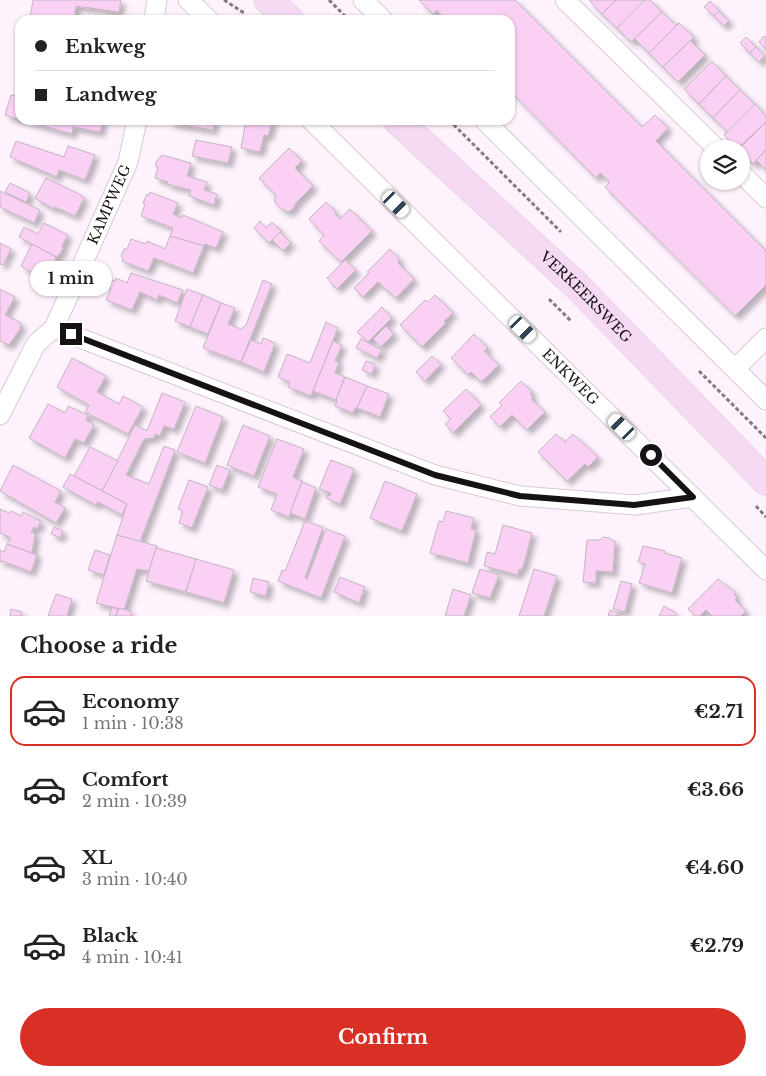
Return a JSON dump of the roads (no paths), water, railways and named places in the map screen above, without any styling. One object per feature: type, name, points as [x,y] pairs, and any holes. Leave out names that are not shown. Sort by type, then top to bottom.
[{"type":"main road","points":[[258,8],[277,15]]},
{"type":"main road","name":"VERKEERSWEG","points":[[403,125],[576,286],[760,492]]},
{"type":"street","points":[[155,15],[157,0]]},
{"type":"street","points":[[188,0],[204,15]]},
{"type":"street","points":[[363,0],[378,15]]},
{"type":"street","points":[[565,0],[708,140]]},
{"type":"street","name":"KAMPWEG","points":[[0,415],[36,344],[54,328],[128,162],[136,125]]},
{"type":"street","name":"ENKWEG","points":[[316,125],[766,570]]},
{"type":"street","points":[[489,125],[766,400]]},
{"type":"street","points":[[750,182],[766,198]]},
{"type":"street","points":[[54,328],[435,475],[520,496],[634,505],[693,497]]},
{"type":"street","points":[[735,369],[766,338]]}]
